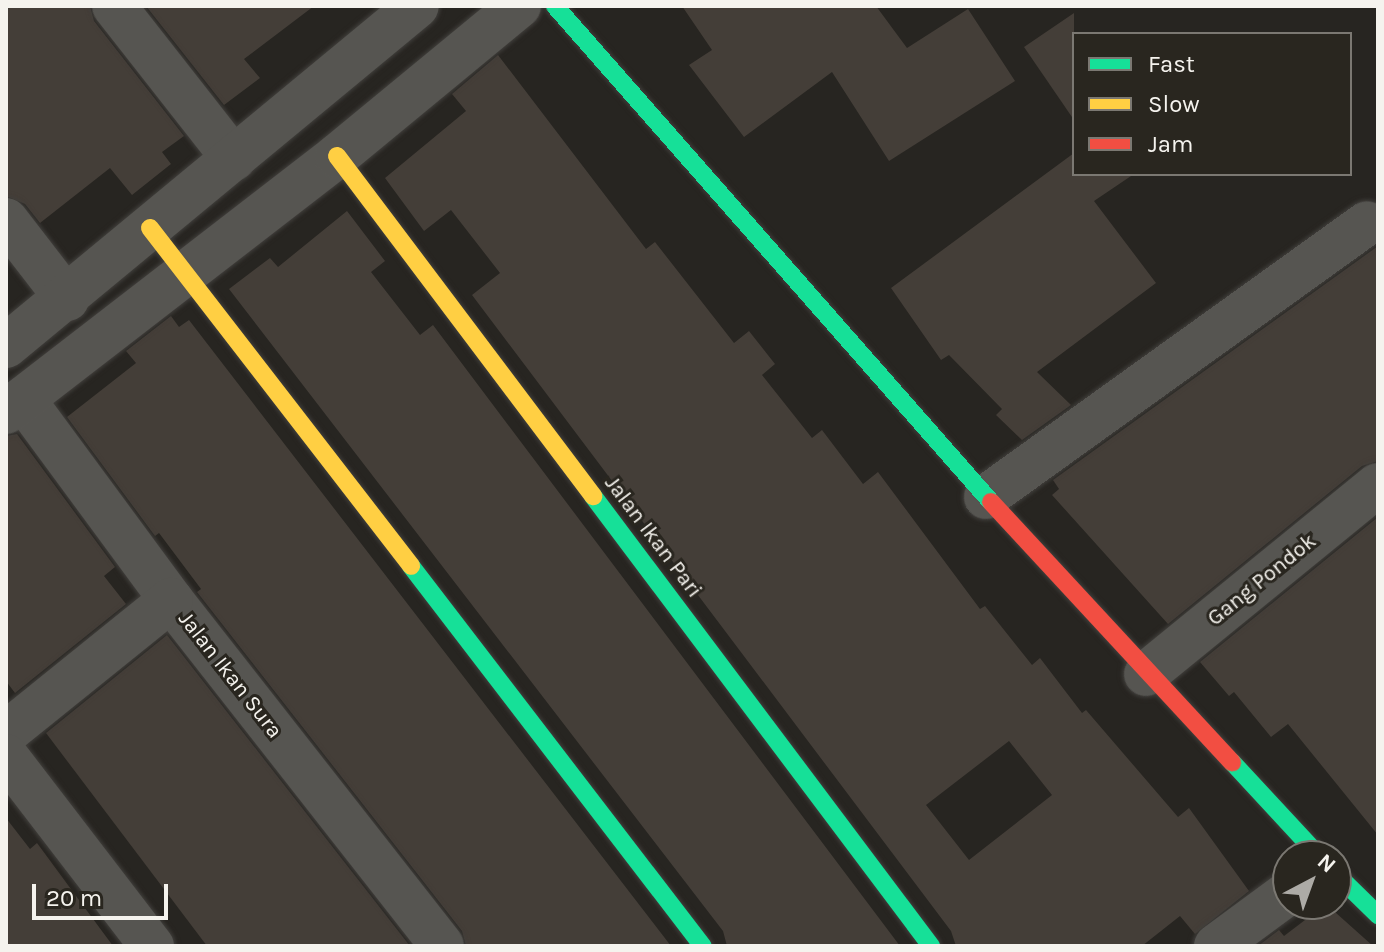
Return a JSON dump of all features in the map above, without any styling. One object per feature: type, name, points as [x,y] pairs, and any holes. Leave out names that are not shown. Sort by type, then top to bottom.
[{"type":"street","points":[[114,6],[234,159]]},
{"type":"street","points":[[6,346],[67,299],[417,6]]},
{"type":"street","points":[[14,405],[187,275],[519,6]]},
{"type":"street","points":[[555,6],[986,497],[1146,674],[1304,840]]},
{"type":"street","name":"Jalan Ikan Pari","points":[[337,156],[931,946]]},
{"type":"street","points":[[6,220],[67,299]]},
{"type":"street","points":[[986,497],[1367,223]]},
{"type":"street","points":[[150,228],[703,946]]},
{"type":"street","name":"Jalan Ikan Sura","points":[[14,405],[442,946]]},
{"type":"street","name":"Gang Pondok","points":[[1146,674],[1378,485]]},
{"type":"street","points":[[6,733],[171,600]]},
{"type":"street","points":[[6,756],[152,946]]},
{"type":"street","points":[[1352,890],[1378,915]]},
{"type":"street","points":[[1216,946],[1272,905]]},
{"type":"building","points":[[6,6],[90,6],[94,21],[184,136],[162,152],[171,164],[132,195],[110,168],[40,223],[25,204],[6,196]]},
{"type":"building","points":[[146,6],[314,6],[244,59],[260,78],[224,105]]},
{"type":"building","points":[[682,6],[876,6],[907,48],[968,9],[1015,81],[889,161],[832,72],[744,137],[689,65],[712,50]]},
{"type":"building","points":[[1074,13],[1072,117],[1024,47]]},
{"type":"building","points":[[498,55],[646,249],[655,242],[734,343],[749,331],[775,364],[762,375],[812,438],[822,430],[863,484],[878,472],[980,609],[985,606],[1032,665],[1040,658],[1082,713],[1086,710],[1178,817],[1189,808],[1249,891],[1195,934],[1180,916],[1142,946],[956,946],[951,931],[472,295],[500,273],[451,210],[424,231],[385,178],[466,111],[452,94]],"holes":[[[1009,741],[1052,795],[969,860],[926,805]]]},
{"type":"building","points":[[1072,154],[1072,176],[1131,176],[1094,201],[1156,283],[1037,372],[1071,405],[1022,440],[996,415],[1002,409],[949,355],[941,360],[891,288]]},
{"type":"building","points":[[347,211],[385,261],[371,272],[420,335],[433,325],[900,946],[727,946],[723,931],[229,289],[270,258],[278,267]]},
{"type":"building","points":[[1378,246],[1378,461],[1362,466],[1168,624],[1052,495],[1059,489],[1053,480]]},
{"type":"building","points":[[171,316],[179,327],[189,320],[671,946],[466,946],[462,931],[197,592],[201,589],[159,533],[155,536],[67,417],[136,363],[126,351]]},
{"type":"building","points":[[17,434],[115,567],[104,576],[126,604],[15,693],[6,681],[6,436]]},
{"type":"building","points":[[1378,517],[1378,835],[1288,724],[1271,737],[1234,692],[1229,696],[1200,662]]},
{"type":"building","points":[[167,635],[410,946],[207,946],[46,733]]},
{"type":"building","points":[[6,818],[30,849],[37,843],[113,946],[6,946]]},
{"type":"building","points":[[1305,920],[1344,920],[1373,946],[1258,946],[1279,930],[1284,936]]},
{"type":"traffic: fast","points":[[555,6],[991,502]]},
{"type":"traffic: fast","points":[[593,496],[931,946]]},
{"type":"traffic: fast","points":[[411,566],[703,946]]},
{"type":"traffic: fast","points":[[1232,762],[1304,840]]},
{"type":"traffic: fast","points":[[1352,890],[1378,915]]},
{"type":"traffic: slow","points":[[337,156],[593,496]]},
{"type":"traffic: slow","points":[[150,228],[411,566]]},
{"type":"traffic: jam","points":[[991,502],[1232,762]]}]
